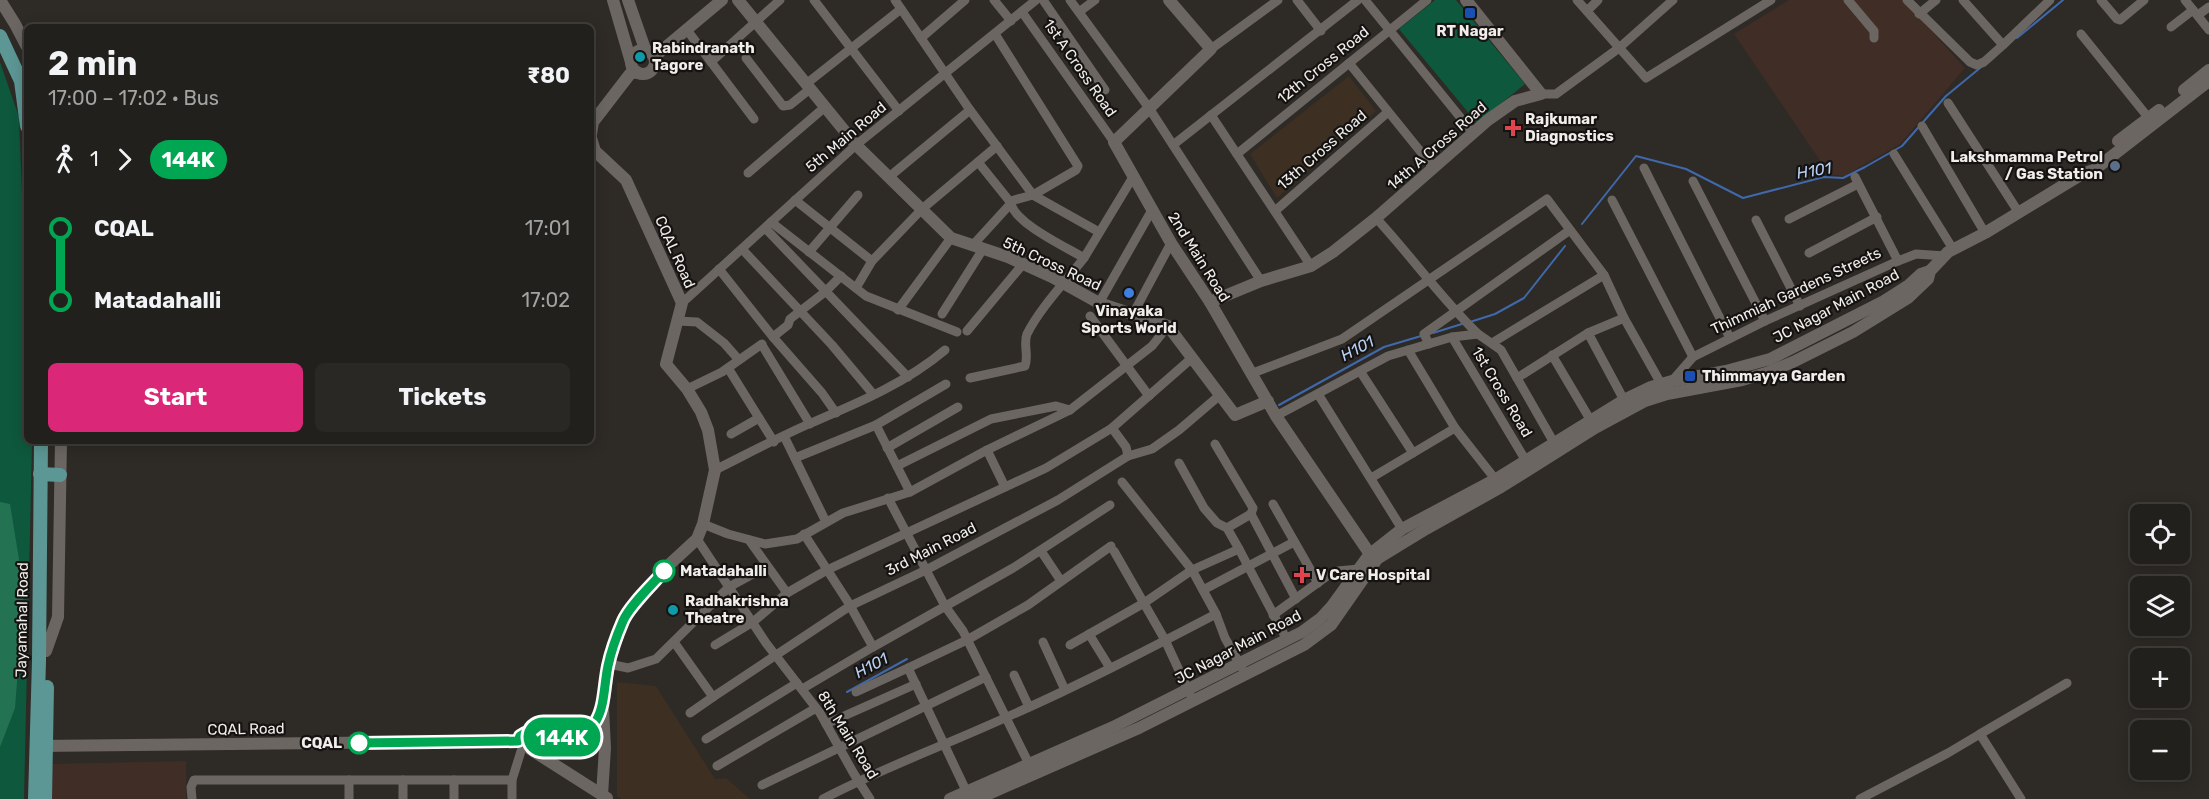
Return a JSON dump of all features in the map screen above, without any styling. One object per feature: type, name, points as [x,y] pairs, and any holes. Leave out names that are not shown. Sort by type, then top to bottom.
[{"type":"main road","points":[[0,0],[24,41]]},
{"type":"main road","points":[[613,0],[634,68],[644,74],[652,71],[656,64],[628,0]]},
{"type":"main road","points":[[634,68],[632,57],[636,52],[650,53],[687,30],[722,0]]},
{"type":"main road","name":"5th Cross Road","points":[[738,0],[856,145],[951,238],[1023,264],[1099,303],[1168,326]]},
{"type":"main road","points":[[1466,0],[1541,94]]},
{"type":"main road","points":[[1114,142],[1211,49],[1175,2]]},
{"type":"main road","points":[[0,22],[16,50],[24,73]]},
{"type":"main road","points":[[0,36],[21,81],[24,104]]},
{"type":"main road","name":"CQAL Road","points":[[594,121],[634,68]]},
{"type":"main road","points":[[2151,122],[2207,77]]},
{"type":"main road","name":"14th A Cross Road","points":[[1210,302],[1261,281],[1311,266],[1377,218],[1433,167],[1515,100],[1541,94]]},
{"type":"main road","name":"JC Nagar Main Road","points":[[1243,669],[1304,645],[1321,634],[1336,618],[1372,558],[1402,529],[1498,483],[1526,461],[1557,447],[1624,400],[1667,386],[1770,359],[1884,301],[1921,274],[1930,271],[1949,252],[1985,233],[2082,174],[2094,170],[2151,122]]},
{"type":"main road","name":"2nd Main Road","points":[[1114,142],[1171,243],[1210,302],[1276,416],[1372,558]]},
{"type":"main road","name":"CQAL Road","points":[[594,147],[595,151],[626,180],[682,303],[666,361],[701,412],[708,430],[715,470],[703,524],[697,539],[671,563],[623,620],[609,664],[603,708],[605,797]]},
{"type":"main road","points":[[1168,326],[1235,415],[1268,401]]},
{"type":"main road","name":"JC Nagar Main Road","points":[[1372,558],[1426,529],[1557,447],[1667,386]]},
{"type":"main road","name":"Jayamahal Road","points":[[41,444],[49,475],[41,746],[45,799]]},
{"type":"main road","name":"Jayamahal Road","points":[[35,799],[41,746],[46,651],[48,444]]},
{"type":"main road","points":[[49,475],[60,444]]},
{"type":"main road","name":"JC Nagar Main Road","points":[[950,799],[971,797],[1032,769],[1113,727],[1191,696],[1243,669],[1321,618],[1362,572]]},
{"type":"main road","name":"CQAL Road","points":[[523,746],[522,734],[561,738],[579,735],[589,730],[597,721],[603,708]]},
{"type":"main road","name":"CQAL Road","points":[[41,746],[523,746],[605,797]]},
{"type":"street","points":[[711,62],[780,0]]},
{"type":"street","points":[[814,0],[899,111]]},
{"type":"street","points":[[895,0],[970,110],[1033,195],[1099,232]]},
{"type":"street","points":[[921,38],[965,0]]},
{"type":"street","points":[[994,0],[1011,21]]},
{"type":"street","name":"5th Main Road","points":[[682,303],[856,145],[1036,0]]},
{"type":"street","points":[[1043,0],[1105,90]]},
{"type":"street","points":[[1070,0],[1149,108],[1261,281]]},
{"type":"street","points":[[1079,12],[1095,0]]},
{"type":"street","points":[[1211,49],[1278,0]]},
{"type":"street","points":[[1296,0],[1321,31]]},
{"type":"street","points":[[1173,145],[1358,0]]},
{"type":"street","points":[[1365,0],[1473,133]]},
{"type":"street","name":"12th Cross Road","points":[[1237,154],[1427,0]]},
{"type":"street","points":[[1577,0],[1646,78],[1771,0]]},
{"type":"street","points":[[1587,11],[1599,0]]},
{"type":"street","name":"14th A Cross Road","points":[[1541,94],[1556,94],[1619,48],[1673,0]]},
{"type":"street","points":[[1848,0],[1874,31],[1874,38]]},
{"type":"street","points":[[1907,0],[1970,62],[1977,65],[1984,62],[2050,0]]},
{"type":"street","points":[[1919,14],[1936,0]]},
{"type":"street","points":[[1963,0],[2003,45]]},
{"type":"street","points":[[2101,0],[2120,20],[2144,0]]},
{"type":"street","points":[[2185,0],[2209,30]]},
{"type":"street","points":[[2171,27],[2209,7]]},
{"type":"street","points":[[746,58],[783,106],[787,107],[851,48],[901,9]]},
{"type":"street","name":"1st A Cross Road","points":[[1022,12],[1114,142]]},
{"type":"street","points":[[687,30],[754,119]]},
{"type":"street","points":[[942,314],[978,248],[1011,203],[1033,195],[1076,170],[1078,166],[995,34]]},
{"type":"street","points":[[2081,34],[2151,122]]},
{"type":"street","points":[[1349,63],[1433,167]]},
{"type":"street","points":[[1948,103],[2019,213]]},
{"type":"street","points":[[748,173],[825,107]]},
{"type":"street","points":[[889,177],[970,110]]},
{"type":"street","name":"13th Cross Road","points":[[1275,211],[1388,112]]},
{"type":"street","points":[[1211,115],[1311,266]]},
{"type":"street","points":[[1922,126],[1985,233]]},
{"type":"street","points":[[856,288],[872,261],[922,209],[997,146]]},
{"type":"street","points":[[1894,154],[1949,252]]},
{"type":"street","points":[[978,162],[1011,203],[1011,207],[1019,218],[1084,258]]},
{"type":"street","points":[[1644,168],[1730,338]]},
{"type":"street","points":[[970,378],[1025,366],[1027,362],[1026,336],[1037,318],[1084,258],[1133,177]]},
{"type":"street","points":[[1693,181],[1766,321]]},
{"type":"street","points":[[1789,219],[1857,181],[1898,261]]},
{"type":"street","points":[[809,252],[858,195]]},
{"type":"street","points":[[1253,373],[1342,339],[1547,199],[1604,275],[1624,318],[1667,386]]},
{"type":"street","points":[[795,200],[872,261]]},
{"type":"street","points":[[1612,200],[1693,357]]},
{"type":"street","points":[[1099,303],[1152,210]]},
{"type":"street","points":[[1377,218],[1455,311],[1478,334],[1501,350],[1557,447]]},
{"type":"street","points":[[1809,253],[1876,218]]},
{"type":"street","points":[[1756,220],[1800,306]]},
{"type":"street","points":[[768,225],[809,252],[866,296],[957,332]]},
{"type":"street","points":[[768,225],[825,292],[908,377]]},
{"type":"street","points":[[1429,344],[1424,334],[1570,230]]},
{"type":"street","points":[[898,310],[951,238]]},
{"type":"street","points":[[1132,314],[1171,243]]},
{"type":"street","points":[[742,249],[832,345],[873,394]]},
{"type":"street","name":"Thimmiah Gardens Streets","points":[[1667,386],[1693,357],[1730,338],[1898,261],[1916,254],[1949,252]]},
{"type":"street","points":[[967,331],[1023,264]]},
{"type":"street","points":[[719,269],[773,337],[822,393],[836,414]]},
{"type":"street","points":[[1492,343],[1604,275]]},
{"type":"street","points":[[773,337],[788,325],[790,319],[825,292],[841,276]]},
{"type":"street","points":[[1090,316],[1149,396]]},
{"type":"street","points":[[1517,378],[1588,333],[1624,318]]},
{"type":"street","points":[[678,321],[697,322],[724,343],[739,360]]},
{"type":"street","points":[[703,524],[765,544],[796,538],[843,513],[910,492],[987,450],[1071,410],[1152,345],[1168,326]]},
{"type":"street","points":[[1588,333],[1624,400]]},
{"type":"street","points":[[1276,416],[1388,356],[1452,337],[1478,334]]},
{"type":"street","name":"1st Cross Road","points":[[1452,337],[1526,461]]},
{"type":"street","points":[[687,389],[728,368],[762,344],[810,424]]},
{"type":"street","points":[[715,470],[784,436],[836,414],[908,377],[945,350]]},
{"type":"street","points":[[1408,350],[1455,428],[1498,483]]},
{"type":"street","points":[[1552,355],[1591,421]]},
{"type":"street","points":[[715,645],[753,622],[787,593],[827,570],[1046,468],[1112,428],[1192,358]]},
{"type":"street","points":[[728,368],[774,442]]},
{"type":"street","points":[[1360,371],[1413,453]]},
{"type":"street","points":[[795,458],[876,425],[946,384]]},
{"type":"street","points":[[1318,394],[1402,529]]},
{"type":"street","name":"3rd Main Road","points":[[690,713],[850,606],[926,570],[1058,500],[1128,456],[1152,449],[1179,430],[1220,395]]},
{"type":"street","points":[[897,466],[991,419],[1056,406],[1071,410]]},
{"type":"street","points":[[887,448],[958,407]]},
{"type":"street","points":[[731,434],[759,418]]},
{"type":"street","points":[[876,425],[910,492]]},
{"type":"street","points":[[1112,428],[1125,447],[1128,456]]},
{"type":"street","points":[[1371,478],[1455,428]]},
{"type":"street","points":[[784,436],[826,522]]},
{"type":"street","points":[[1215,444],[1253,508],[1251,514],[1227,528]]},
{"type":"street","points":[[987,450],[1005,487]]},
{"type":"street","points":[[1179,463],[1204,508],[1217,523],[1227,528],[1287,640]]},
{"type":"street","points":[[1122,482],[1192,570],[1216,614],[1225,638],[1243,669]]},
{"type":"street","points":[[888,498],[945,606],[967,640],[1032,769]]},
{"type":"street","points":[[1273,504],[1318,583]]},
{"type":"street","points":[[706,739],[945,606],[1041,550],[1110,506]]},
{"type":"street","points":[[1251,514],[1296,599]]},
{"type":"street","points":[[804,534],[873,647]]},
{"type":"street","name":"8th Main Road","points":[[697,539],[753,622],[816,708],[870,799]]},
{"type":"street","points":[[749,540],[787,593]]},
{"type":"street","points":[[1203,590],[1294,542]]},
{"type":"street","points":[[856,692],[967,640],[1028,605],[1061,580],[1113,548],[1165,640],[1191,696]]},
{"type":"street","points":[[1070,645],[1144,603],[1192,570],[1239,549]]},
{"type":"street","points":[[1041,550],[1061,580]]},
{"type":"street","points":[[609,664],[628,668],[656,658],[729,587],[760,570]]},
{"type":"street","points":[[1273,615],[1338,571],[1362,572]]},
{"type":"street","points":[[823,799],[858,781],[1029,708],[1216,614]]},
{"type":"street","points":[[1089,634],[1110,668]]},
{"type":"street","points":[[674,642],[713,697]]},
{"type":"street","points":[[1043,642],[1065,690]]},
{"type":"street","points":[[908,668],[971,797]]},
{"type":"street","points":[[1014,675],[1029,708]]},
{"type":"street","points":[[762,785],[986,677]]},
{"type":"street","points":[[1860,799],[1948,753],[2067,683]]},
{"type":"street","points":[[826,724],[916,684]]},
{"type":"street","points":[[717,766],[816,708]]},
{"type":"street","points":[[1980,734],[2018,798]]},
{"type":"street","points":[[512,799],[512,780],[523,746]]},
{"type":"street","points":[[192,799],[194,780],[512,780]]},
{"type":"street","points":[[349,780],[349,799]]},
{"type":"street","points":[[403,780],[403,799]]},
{"type":"street","points":[[454,780],[454,799]]},
{"type":"shaded area","points":[[1789,0],[1903,0],[1965,68],[1900,144],[1844,176],[1829,174],[1734,34]]},
{"type":"shaded area","points":[[1349,76],[1376,111],[1277,198],[1250,154]]},
{"type":"shaded area","points":[[617,682],[656,686],[715,779],[726,778],[750,799],[622,799],[617,796]]},
{"type":"shaded area","points":[[186,761],[186,799],[50,799],[51,764]]},
{"type":"green space","points":[[1435,0],[1456,0],[1525,84],[1477,123],[1399,29]]},
{"type":"green space","points":[[0,62],[19,117],[24,242],[24,444],[32,444],[24,799],[0,799]]},
{"type":"green space","points":[[0,502],[10,504],[24,590],[15,708],[0,747]]},
{"type":"waterway","name":"H101","points":[[2017,38],[2063,0]]},
{"type":"waterway","name":"H101","points":[[1582,224],[1636,156],[1686,169],[1743,198],[1824,177],[1843,178],[1902,146],[1946,96],[1980,68]]},
{"type":"waterway","name":"H101","points":[[1470,322],[1495,314],[1524,298],[1565,246]]},
{"type":"waterway","name":"H101","points":[[1433,333],[1465,323]]},
{"type":"waterway","name":"H101","points":[[1279,405],[1384,347],[1421,336]]},
{"type":"waterway","name":"H101","points":[[847,692],[907,659]]},
{"type":"bus line","name":"144K","points":[[359,743],[518,741],[525,733],[561,738],[579,735],[589,730],[597,721],[603,708],[609,664],[623,620],[664,571]]},
{"type":"place","name":"RT Nagar","points":[[1470,13]]},
{"type":"place","name":"Rabindranath Tagore","points":[[640,57]]},
{"type":"place","name":"Rajkumar Diagnostics","points":[[1513,128]]},
{"type":"place","name":"Lakshmamma Petrol / Gas Station","points":[[2115,166]]},
{"type":"place","name":"Vinayaka Sports World","points":[[1129,293]]},
{"type":"place","name":"Thimmayya Garden","points":[[1690,376]]},
{"type":"place","name":"Matadahalli","points":[[664,571]]},
{"type":"place","name":"V Care Hospital","points":[[1302,575]]},
{"type":"place","name":"Radhakrishna Theatre","points":[[673,610]]},
{"type":"place","name":"CQAL","points":[[359,743]]}]
